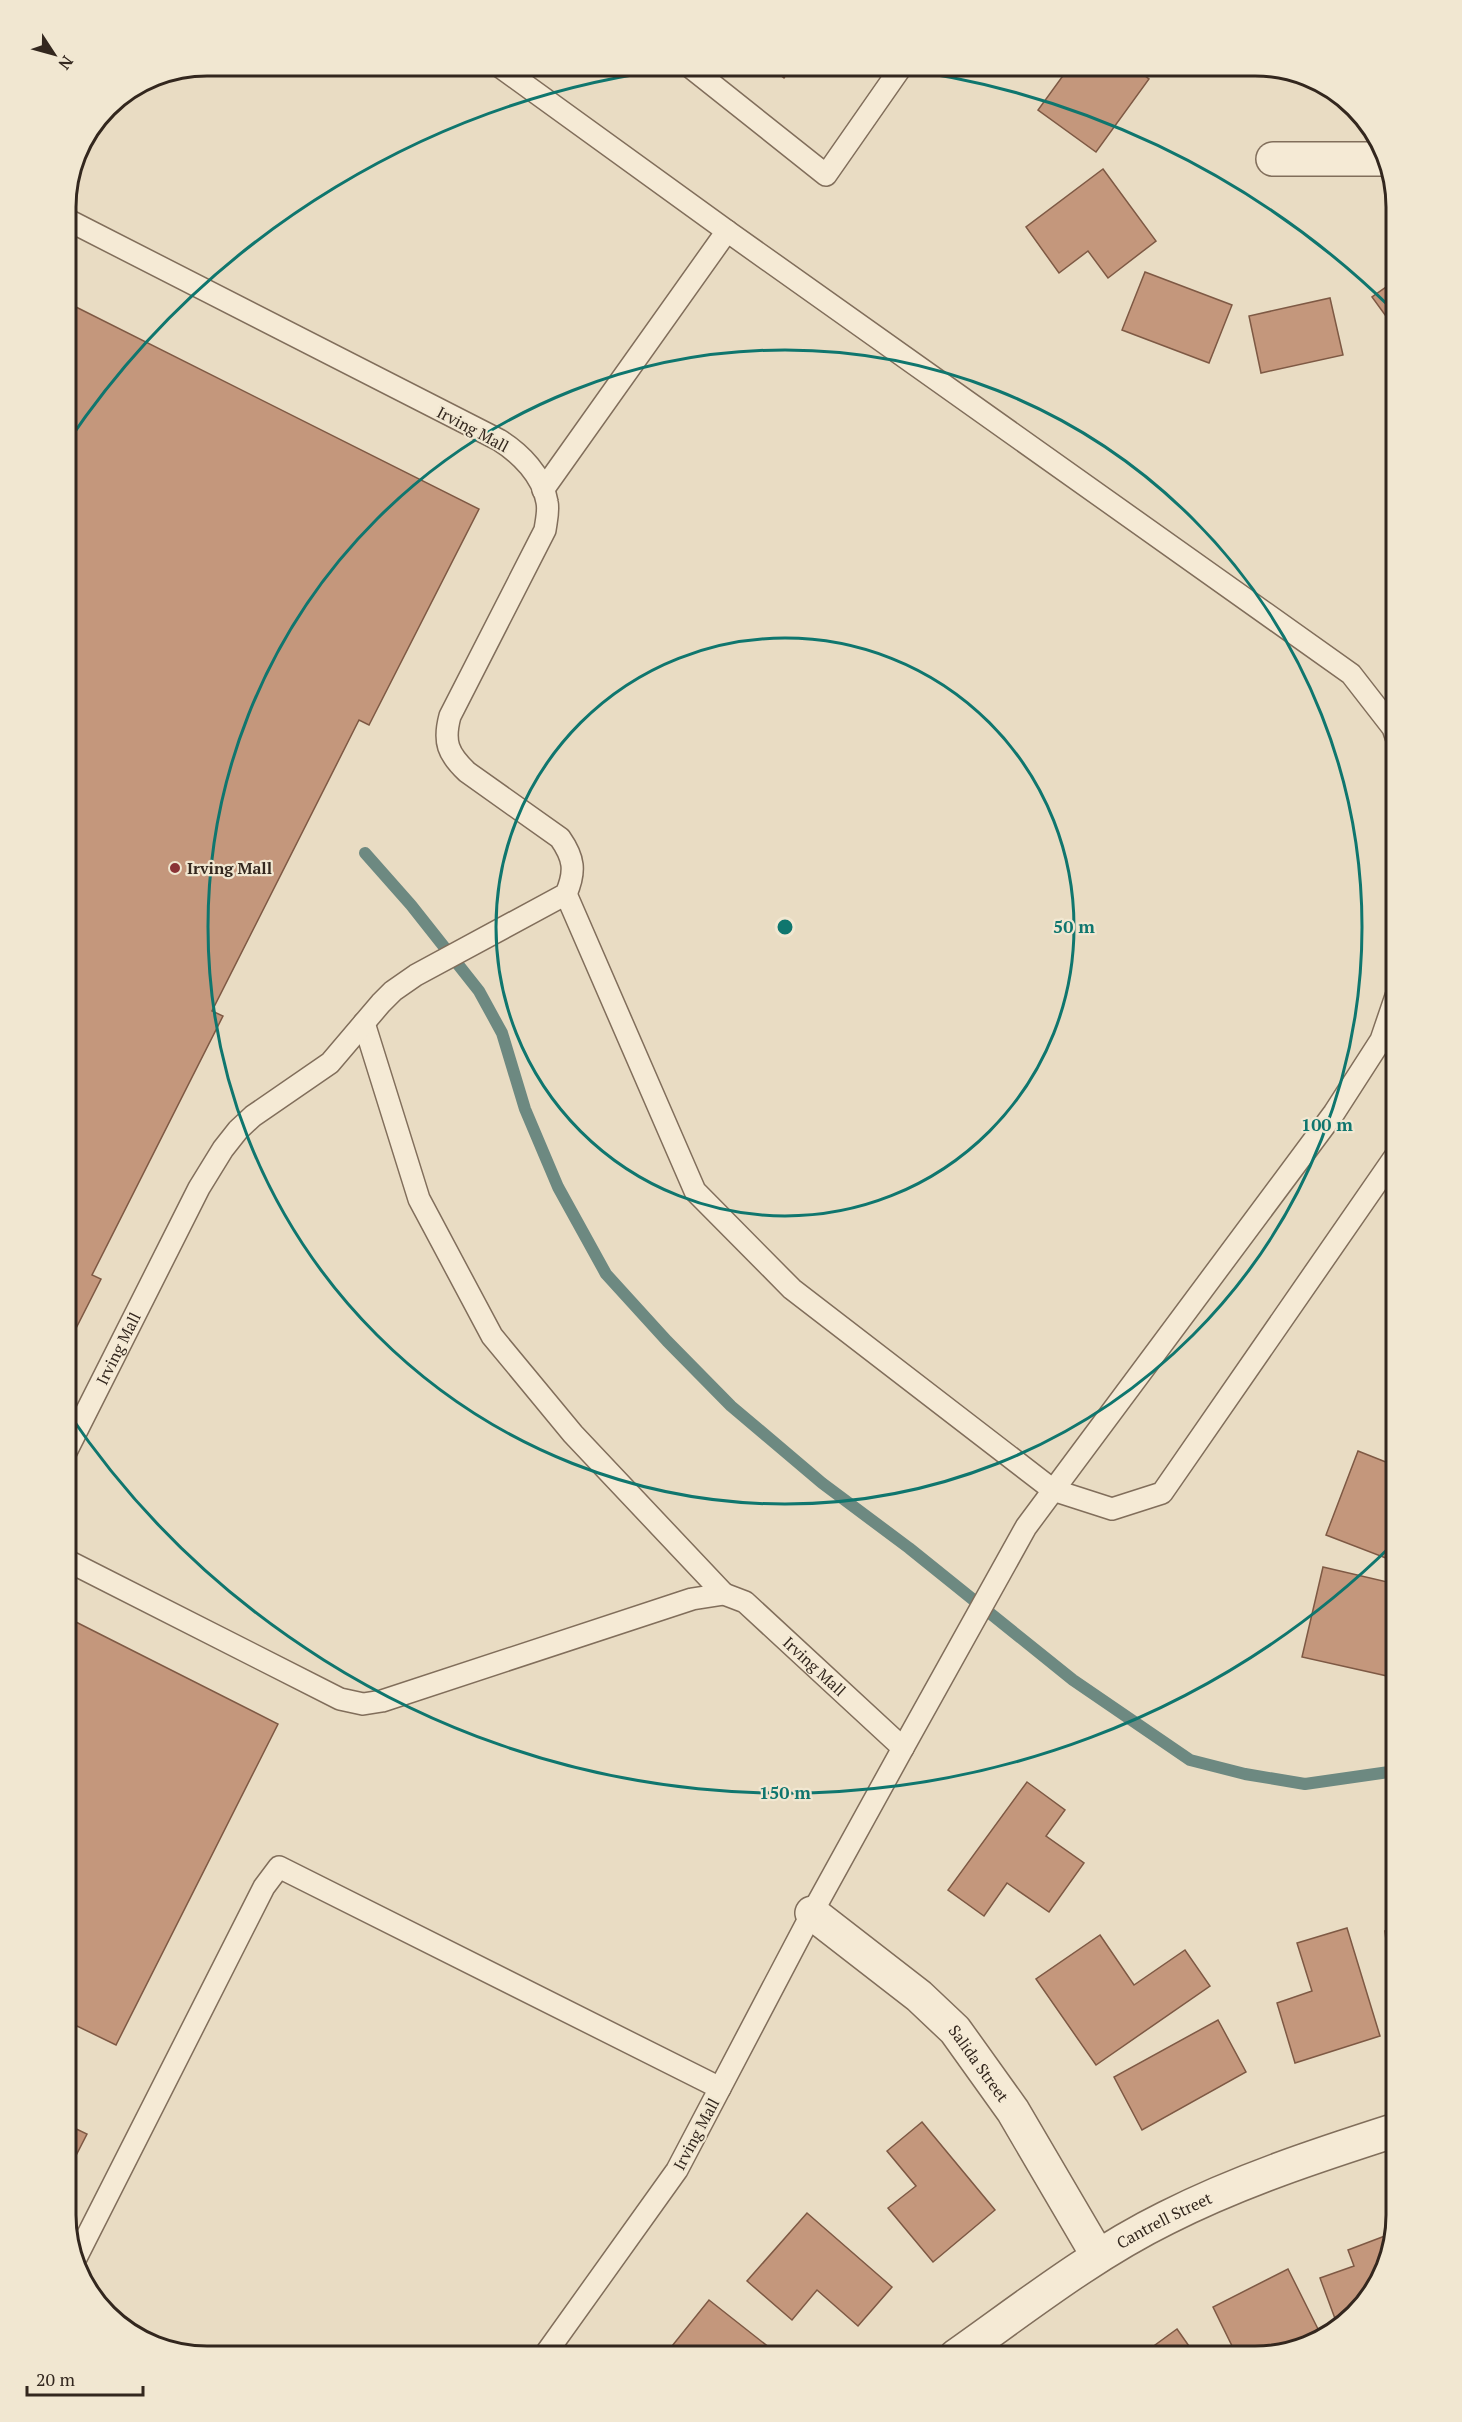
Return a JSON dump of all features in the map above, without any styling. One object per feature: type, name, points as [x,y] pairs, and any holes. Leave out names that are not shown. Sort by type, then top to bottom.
[{"type":"street","points":[[1273,159],[1377,159]]},
{"type":"street","name":"Salida Street","points":[[812,1913],[919,1996],[955,2030],[1013,2111],[1098,2256]]},
{"type":"street","name":"Cantrell Street","points":[[971,2346],[1098,2256],[1166,2218],[1286,2166],[1386,2133]]},
{"type":"lane","points":[[513,76],[1351,674],[1386,719]]},
{"type":"lane","points":[[702,76],[826,175],[895,77]]},
{"type":"lane","name":"Irving Mall","points":[[76,1431],[199,1188],[223,1149],[253,1116],[330,1063],[393,991],[416,975],[566,894],[572,880],[572,864],[568,850],[560,838],[461,767],[455,761],[448,746],[446,731],[450,716],[545,530],[548,502],[525,461],[499,440],[77,225]]},
{"type":"lane","points":[[543,490],[727,231]]},
{"type":"lane","points":[[566,894],[695,1191],[792,1289],[1053,1490],[1112,1509],[1162,1492],[1386,1169]]},
{"type":"lane","points":[[364,1023],[419,1199],[492,1336],[573,1434],[724,1594]]},
{"type":"lane","points":[[903,1748],[933,1690],[1026,1527],[1334,1113],[1381,1040],[1386,1025]]},
{"type":"lane","points":[[76,1565],[340,1699],[363,1704],[382,1701],[692,1599],[724,1594]]},
{"type":"lane","name":"Irving Mall","points":[[552,2345],[677,2170],[812,1913],[903,1748],[746,1602],[724,1594]]},
{"type":"lane","points":[[81,2248],[259,1897],[279,1867],[720,2088]]},
{"type":"building","points":[[1062,77],[1146,77],[1149,79],[1096,152],[1038,110]]},
{"type":"building","points":[[1103,169],[1156,241],[1108,278],[1088,251],[1059,273],[1026,227]]},
{"type":"building","points":[[1145,272],[1232,305],[1209,363],[1122,330]]},
{"type":"building","points":[[1386,287],[1386,316],[1372,297]]},
{"type":"building","points":[[1330,298],[1343,355],[1261,373],[1249,316]]},
{"type":"building","name":"Irving Mall","points":[[77,307],[479,509],[369,725],[359,720],[212,1011],[223,1016],[92,1275],[101,1279],[76,1327]]},
{"type":"building","points":[[1358,1451],[1386,1462],[1386,1558],[1326,1535]]},
{"type":"building","points":[[1323,1567],[1386,1582],[1386,1676],[1302,1657]]},
{"type":"building","points":[[76,1622],[278,1724],[116,2045],[77,2026],[76,2028]]},
{"type":"building","points":[[1027,1782],[1065,1810],[1046,1836],[1084,1863],[1049,1912],[1007,1883],[984,1916],[948,1890]]},
{"type":"building","points":[[1347,1928],[1380,2036],[1295,2063],[1277,2003],[1312,1991],[1297,1943]]},
{"type":"building","points":[[1100,1935],[1134,1985],[1185,1950],[1210,1986],[1096,2065],[1036,1979]]},
{"type":"building","points":[[1218,2020],[1246,2072],[1142,2130],[1114,2077]]},
{"type":"building","points":[[922,2122],[995,2210],[933,2262],[888,2208],[916,2186],[887,2151]]},
{"type":"building","points":[[76,2129],[87,2134],[76,2155]]},
{"type":"building","points":[[807,2213],[892,2287],[858,2326],[817,2290],[792,2320],[747,2281]]},
{"type":"building","points":[[1383,2237],[1376,2265],[1368,2280],[1347,2307],[1335,2317],[1320,2278],[1354,2266],[1348,2250]]},
{"type":"building","points":[[1288,2269],[1318,2329],[1288,2341],[1255,2346],[1232,2346],[1213,2307]]},
{"type":"building","points":[[709,2300],[767,2346],[672,2345]]},
{"type":"building","points":[[1177,2329],[1189,2346],[1154,2346]]},
{"type":"waterway","points":[[365,853],[411,905],[479,991],[502,1033],[525,1109],[558,1187],[606,1274],[731,1406],[822,1483],[909,1548],[1073,1680],[1190,1760],[1245,1774],[1305,1784],[1386,1772]]},
{"type":"place","name":"Irving Mall","points":[[175,868]]}]
